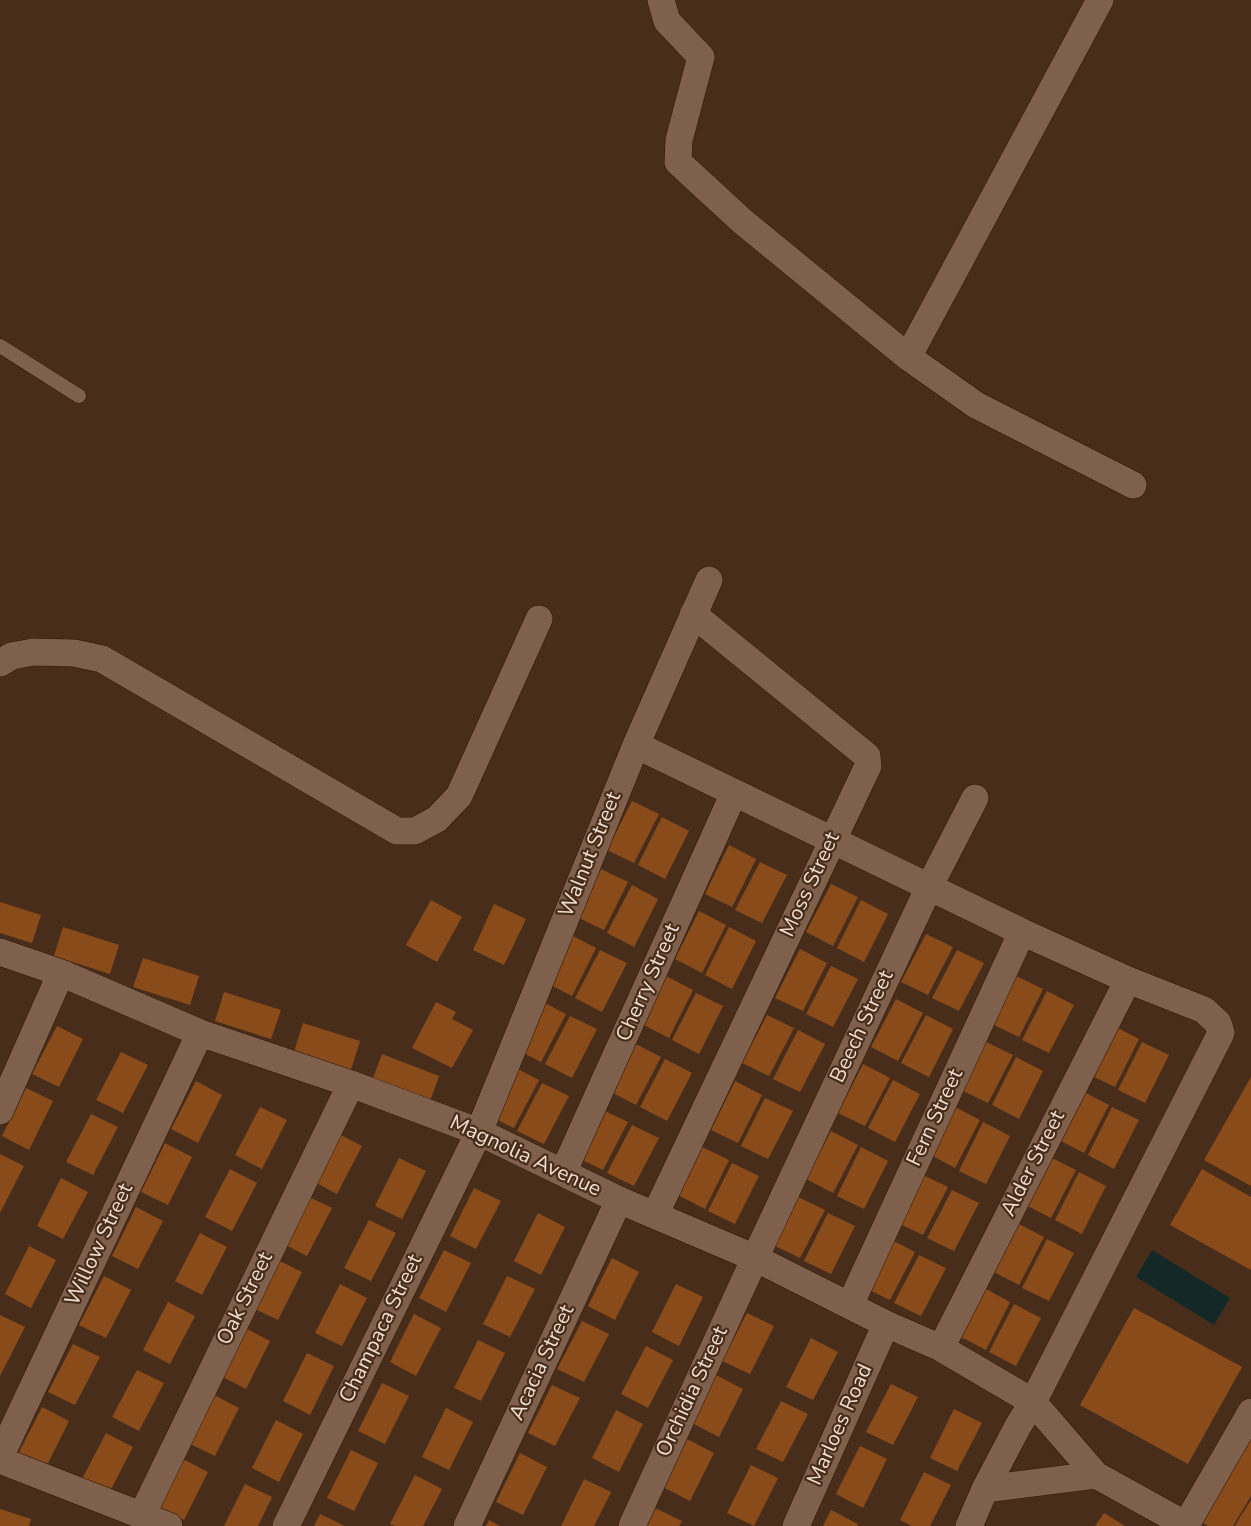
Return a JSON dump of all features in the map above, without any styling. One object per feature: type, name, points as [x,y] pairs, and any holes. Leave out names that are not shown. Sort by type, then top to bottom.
[{"type":"street","points":[[661,0],[667,21],[701,57],[679,140],[678,162],[742,221],[908,357],[975,405],[1133,485]]},
{"type":"street","points":[[908,357],[1100,0]]},
{"type":"street","name":"Walnut Street","points":[[478,1132],[636,745],[709,580]]},
{"type":"street","name":"Moss Street","points":[[655,1215],[868,766],[867,756],[693,614]]},
{"type":"street","points":[[0,663],[12,656],[33,652],[74,653],[102,659],[397,831],[415,831],[437,819],[459,796],[539,619]]},
{"type":"street","points":[[636,745],[1022,932],[1128,980],[1204,1010],[1218,1023],[1221,1033],[1033,1402],[1018,1426],[969,1526]]},
{"type":"street","name":"Cherry Street","points":[[563,1173],[734,793]]},
{"type":"street","name":"Beech Street","points":[[754,1258],[929,887],[975,798]]},
{"type":"street","name":"Fern Street","points":[[850,1305],[1022,932]]},
{"type":"street","name":"Magnolia Avenue","points":[[0,952],[61,973],[200,1033],[351,1084],[478,1132],[619,1200],[754,1258],[885,1324],[941,1348],[1033,1402],[1096,1475]]},
{"type":"street","points":[[0,1111],[61,973]]},
{"type":"street","name":"Alder Street","points":[[941,1348],[1128,980]]},
{"type":"street","name":"Willow Street","points":[[0,1458],[200,1033]]},
{"type":"street","name":"Oak Street","points":[[142,1515],[351,1084]]},
{"type":"street","name":"Champaca Street","points":[[286,1526],[478,1132]]},
{"type":"street","name":"Acacia Street","points":[[467,1526],[619,1200]]},
{"type":"street","name":"Orchidia Street","points":[[632,1526],[754,1258]]},
{"type":"street","name":"Marloes Road","points":[[796,1526],[885,1324]]},
{"type":"street","points":[[986,1489],[1096,1475],[1187,1525],[1251,1412]]},
{"type":"street","points":[[0,1458],[169,1526]]},
{"type":"lane","points":[[0,346],[79,396]]},
{"type":"water","points":[[1152,1250],[1230,1298],[1214,1325],[1136,1277]]},
{"type":"building","points":[[632,801],[659,814],[634,863],[607,850]]},
{"type":"building","points":[[662,817],[689,831],[665,879],[638,865]]},
{"type":"building","points":[[729,845],[756,859],[732,907],[705,894]]},
{"type":"building","points":[[760,862],[787,875],[762,923],[735,910]]},
{"type":"building","points":[[601,869],[628,882],[604,930],[577,917]]},
{"type":"building","points":[[831,884],[858,897],[833,946],[806,932]]},
{"type":"building","points":[[632,885],[658,899],[634,947],[607,933]]},
{"type":"building","points":[[431,900],[462,917],[437,962],[406,945]]},
{"type":"building","points":[[861,900],[888,914],[864,962],[837,948]]},
{"type":"building","points":[[0,902],[41,915],[32,943],[0,933]]},
{"type":"building","points":[[494,904],[526,919],[504,965],[473,950]]},
{"type":"building","points":[[699,911],[726,925],[702,973],[675,959]]},
{"type":"building","points":[[63,927],[119,945],[110,974],[54,956]]},
{"type":"building","points":[[729,927],[756,941],[732,989],[705,975]]},
{"type":"building","points":[[569,934],[596,948],[572,996],[545,982]]},
{"type":"building","points":[[926,934],[953,947],[928,995],[901,982]]},
{"type":"building","points":[[800,949],[827,963],[803,1011],[775,998]]},
{"type":"building","points":[[600,950],[627,963],[602,1012],[575,998]]},
{"type":"building","points":[[957,950],[984,963],[959,1011],[932,998]]},
{"type":"building","points":[[143,958],[199,976],[190,1005],[133,987]]},
{"type":"building","points":[[831,966],[858,979],[833,1027],[806,1014]]},
{"type":"building","points":[[666,976],[693,990],[669,1038],[642,1024]]},
{"type":"building","points":[[1016,976],[1043,989],[1019,1037],[992,1024]]},
{"type":"building","points":[[1047,991],[1074,1005],[1049,1053],[1022,1040]]},
{"type":"building","points":[[224,992],[281,1010],[271,1039],[215,1021]]},
{"type":"building","points":[[696,993],[723,1006],[699,1054],[672,1040]]},
{"type":"building","points":[[896,999],[923,1013],[898,1061],[871,1047]]},
{"type":"building","points":[[539,1000],[566,1014],[541,1062],[514,1048]]},
{"type":"building","points":[[436,1002],[456,1012],[452,1019],[473,1030],[452,1068],[412,1048]]},
{"type":"building","points":[[767,1015],[794,1028],[769,1076],[742,1063]]},
{"type":"building","points":[[926,1015],[953,1029],[929,1077],[901,1063]]},
{"type":"building","points":[[570,1016],[597,1029],[572,1078],[545,1064]]},
{"type":"building","points":[[303,1023],[360,1041],[351,1070],[294,1052]]},
{"type":"building","points":[[1112,1025],[1139,1039],[1115,1087],[1088,1074]]},
{"type":"building","points":[[57,1026],[83,1039],[59,1087],[32,1074]]},
{"type":"building","points":[[798,1030],[825,1044],[800,1092],[773,1079]]},
{"type":"building","points":[[986,1042],[1013,1055],[988,1103],[961,1090]]},
{"type":"building","points":[[1142,1042],[1169,1055],[1145,1103],[1118,1090]]},
{"type":"building","points":[[634,1043],[661,1057],[636,1105],[609,1091]]},
{"type":"building","points":[[121,1052],[148,1065],[123,1113],[96,1100]]},
{"type":"building","points":[[382,1054],[439,1076],[430,1101],[373,1078]]},
{"type":"building","points":[[1016,1057],[1043,1071],[1019,1119],[992,1105]]},
{"type":"building","points":[[665,1059],[692,1073],[667,1121],[640,1107]]},
{"type":"building","points":[[863,1064],[890,1078],[865,1126],[838,1113]]},
{"type":"building","points":[[512,1066],[539,1080],[514,1128],[487,1115]]},
{"type":"building","points":[[1251,1077],[1251,1186],[1204,1160]]},
{"type":"building","points":[[893,1080],[920,1094],[895,1142],[868,1128]]},
{"type":"building","points":[[196,1081],[222,1095],[198,1143],[171,1129]]},
{"type":"building","points":[[735,1081],[762,1095],[738,1143],[711,1130]]},
{"type":"building","points":[[542,1083],[569,1096],[544,1144],[517,1131]]},
{"type":"building","points":[[26,1088],[53,1101],[29,1150],[2,1136]]},
{"type":"building","points":[[1082,1091],[1109,1105],[1084,1153],[1057,1139]]},
{"type":"building","points":[[765,1098],[793,1111],[768,1159],[741,1146]]},
{"type":"building","points":[[953,1106],[980,1120],[955,1168],[929,1154]]},
{"type":"building","points":[[260,1107],[287,1120],[262,1169],[235,1155]]},
{"type":"building","points":[[1112,1107],[1139,1120],[1114,1169],[1088,1155]]},
{"type":"building","points":[[601,1109],[628,1122],[603,1170],[576,1157]]},
{"type":"building","points":[[91,1114],[118,1127],[93,1175],[66,1162]]},
{"type":"building","points":[[983,1122],[1010,1136],[986,1184],[959,1171]]},
{"type":"building","points":[[632,1125],[659,1138],[634,1186],[607,1173]]},
{"type":"building","points":[[831,1131],[858,1145],[833,1193],[806,1179]]},
{"type":"building","points":[[335,1132],[362,1146],[337,1194],[311,1180]]},
{"type":"building","points":[[165,1143],[192,1157],[168,1205],[141,1192]]},
{"type":"building","points":[[702,1147],[729,1160],[705,1209],[678,1195]]},
{"type":"building","points":[[861,1147],[888,1161],[864,1209],[837,1196]]},
{"type":"building","points":[[0,1154],[24,1166],[0,1213]]},
{"type":"building","points":[[1048,1156],[1076,1170],[1051,1218],[1024,1204]]},
{"type":"building","points":[[399,1158],[426,1171],[402,1219],[375,1206]]},
{"type":"building","points":[[732,1163],[759,1176],[735,1224],[708,1211]]},
{"type":"building","points":[[230,1169],[257,1183],[232,1231],[205,1217]]},
{"type":"building","points":[[1202,1169],[1251,1197],[1251,1270],[1170,1225]]},
{"type":"building","points":[[1079,1172],[1106,1186],[1082,1234],[1055,1220]]},
{"type":"building","points":[[921,1174],[948,1187],[923,1235],[896,1222]]},
{"type":"building","points":[[61,1178],[88,1192],[63,1239],[37,1226]]},
{"type":"building","points":[[474,1188],[501,1201],[476,1249],[450,1236]]},
{"type":"building","points":[[952,1190],[979,1203],[954,1251],[927,1238]]},
{"type":"building","points":[[305,1195],[332,1208],[307,1256],[280,1242]]},
{"type":"building","points":[[798,1197],[825,1210],[800,1258],[773,1245]]},
{"type":"building","points":[[136,1207],[163,1221],[138,1269],[112,1256]]},
{"type":"building","points":[[538,1213],[565,1227],[541,1275],[514,1261]]},
{"type":"building","points":[[828,1213],[855,1226],[831,1274],[804,1261]]},
{"type":"building","points":[[369,1220],[396,1233],[371,1281],[344,1268]]},
{"type":"building","points":[[1017,1223],[1044,1237],[1019,1285],[992,1271]]},
{"type":"building","points":[[200,1233],[227,1247],[202,1295],[175,1281]]},
{"type":"building","points":[[888,1238],[915,1252],[890,1300],[863,1287]]},
{"type":"building","points":[[1047,1239],[1074,1253],[1049,1301],[1022,1288]]},
{"type":"building","points":[[29,1246],[56,1260],[31,1308],[5,1294]]},
{"type":"building","points":[[444,1250],[471,1263],[446,1312],[419,1298]]},
{"type":"building","points":[[919,1255],[946,1268],[921,1316],[894,1303]]},
{"type":"building","points":[[612,1258],[639,1272],[615,1320],[588,1306]]},
{"type":"building","points":[[276,1259],[302,1272],[278,1320],[251,1307]]},
{"type":"building","points":[[104,1276],[131,1290],[106,1338],[79,1325]]},
{"type":"building","points":[[507,1276],[535,1289],[510,1337],[483,1324]]},
{"type":"building","points":[[340,1284],[367,1298],[342,1346],[315,1333]]},
{"type":"building","points":[[676,1284],[703,1297],[679,1346],[652,1332]]},
{"type":"building","points":[[984,1288],[1010,1302],[986,1350],[959,1336]]},
{"type":"building","points":[[168,1302],[195,1316],[170,1364],[143,1350]]},
{"type":"building","points":[[1014,1304],[1041,1318],[1016,1366],[989,1352]]},
{"type":"building","points":[[1134,1308],[1242,1367],[1188,1464],[1080,1405]]},
{"type":"building","points":[[747,1313],[774,1326],[750,1374],[722,1361]]},
{"type":"building","points":[[414,1314],[441,1328],[416,1376],[390,1362]]},
{"type":"building","points":[[0,1315],[25,1327],[0,1376]]},
{"type":"building","points":[[582,1321],[609,1334],[584,1382],[557,1369]]},
{"type":"building","points":[[243,1327],[270,1341],[246,1389],[219,1375]]},
{"type":"building","points":[[811,1338],[838,1352],[813,1400],[786,1387]]},
{"type":"building","points":[[478,1340],[505,1353],[481,1401],[454,1388]]},
{"type":"building","points":[[73,1344],[100,1357],[75,1405],[48,1392]]},
{"type":"building","points":[[646,1346],[673,1360],[648,1408],[621,1394]]},
{"type":"building","points":[[307,1353],[334,1366],[310,1415],[283,1401]]},
{"type":"building","points":[[137,1370],[164,1383],[139,1431],[112,1417]]},
{"type":"building","points":[[716,1375],[743,1389],[719,1437],[692,1423]]},
{"type":"building","points":[[382,1383],[409,1396],[385,1444],[358,1431]]},
{"type":"building","points":[[891,1384],[918,1397],[893,1445],[866,1432]]},
{"type":"building","points":[[552,1385],[580,1398],[555,1446],[528,1433]]},
{"type":"building","points":[[212,1394],[239,1408],[215,1456],[188,1443]]},
{"type":"building","points":[[781,1401],[808,1414],[783,1462],[756,1449]]},
{"type":"building","points":[[42,1407],[69,1421],[45,1469],[17,1456]]},
{"type":"building","points":[[446,1408],[473,1422],[449,1470],[422,1457]]},
{"type":"building","points":[[954,1409],[982,1423],[957,1471],[930,1458]]},
{"type":"building","points":[[616,1410],[643,1424],[619,1472],[592,1458]]},
{"type":"building","points":[[276,1420],[303,1434],[279,1482],[252,1468]]},
{"type":"building","points":[[1251,1430],[1251,1496],[1233,1526],[1208,1526],[1198,1520]]},
{"type":"building","points":[[106,1433],[133,1447],[108,1495],[81,1481]]},
{"type":"building","points":[[687,1439],[714,1453],[690,1501],[663,1487]]},
{"type":"building","points":[[860,1446],[887,1459],[863,1508],[836,1494]]},
{"type":"building","points":[[351,1450],[378,1463],[354,1511],[327,1498]]},
{"type":"building","points":[[520,1453],[547,1467],[523,1515],[496,1502]]},
{"type":"building","points":[[181,1458],[208,1472],[184,1520],[157,1506]]},
{"type":"building","points":[[751,1465],[778,1478],[754,1526],[727,1513]]},
{"type":"building","points":[[924,1472],[951,1485],[930,1526],[912,1526],[900,1520]]},
{"type":"building","points":[[415,1475],[442,1489],[423,1526],[390,1524]]},
{"type":"building","points":[[584,1479],[611,1492],[594,1526],[561,1526]]},
{"type":"building","points":[[245,1484],[272,1497],[258,1526],[224,1526]]},
{"type":"building","points":[[1251,1500],[1251,1526],[1235,1526],[1240,1517]]},
{"type":"building","points":[[655,1508],[682,1521],[679,1526],[646,1526]]},
{"type":"building","points":[[0,1509],[31,1519],[29,1526],[0,1526]]},
{"type":"building","points":[[831,1510],[858,1524],[857,1526],[823,1526]]},
{"type":"building","points":[[1104,1513],[1125,1526],[1095,1526]]},
{"type":"building","points":[[320,1514],[345,1526],[314,1526]]},
{"type":"building","points":[[489,1520],[500,1526],[486,1526]]}]
